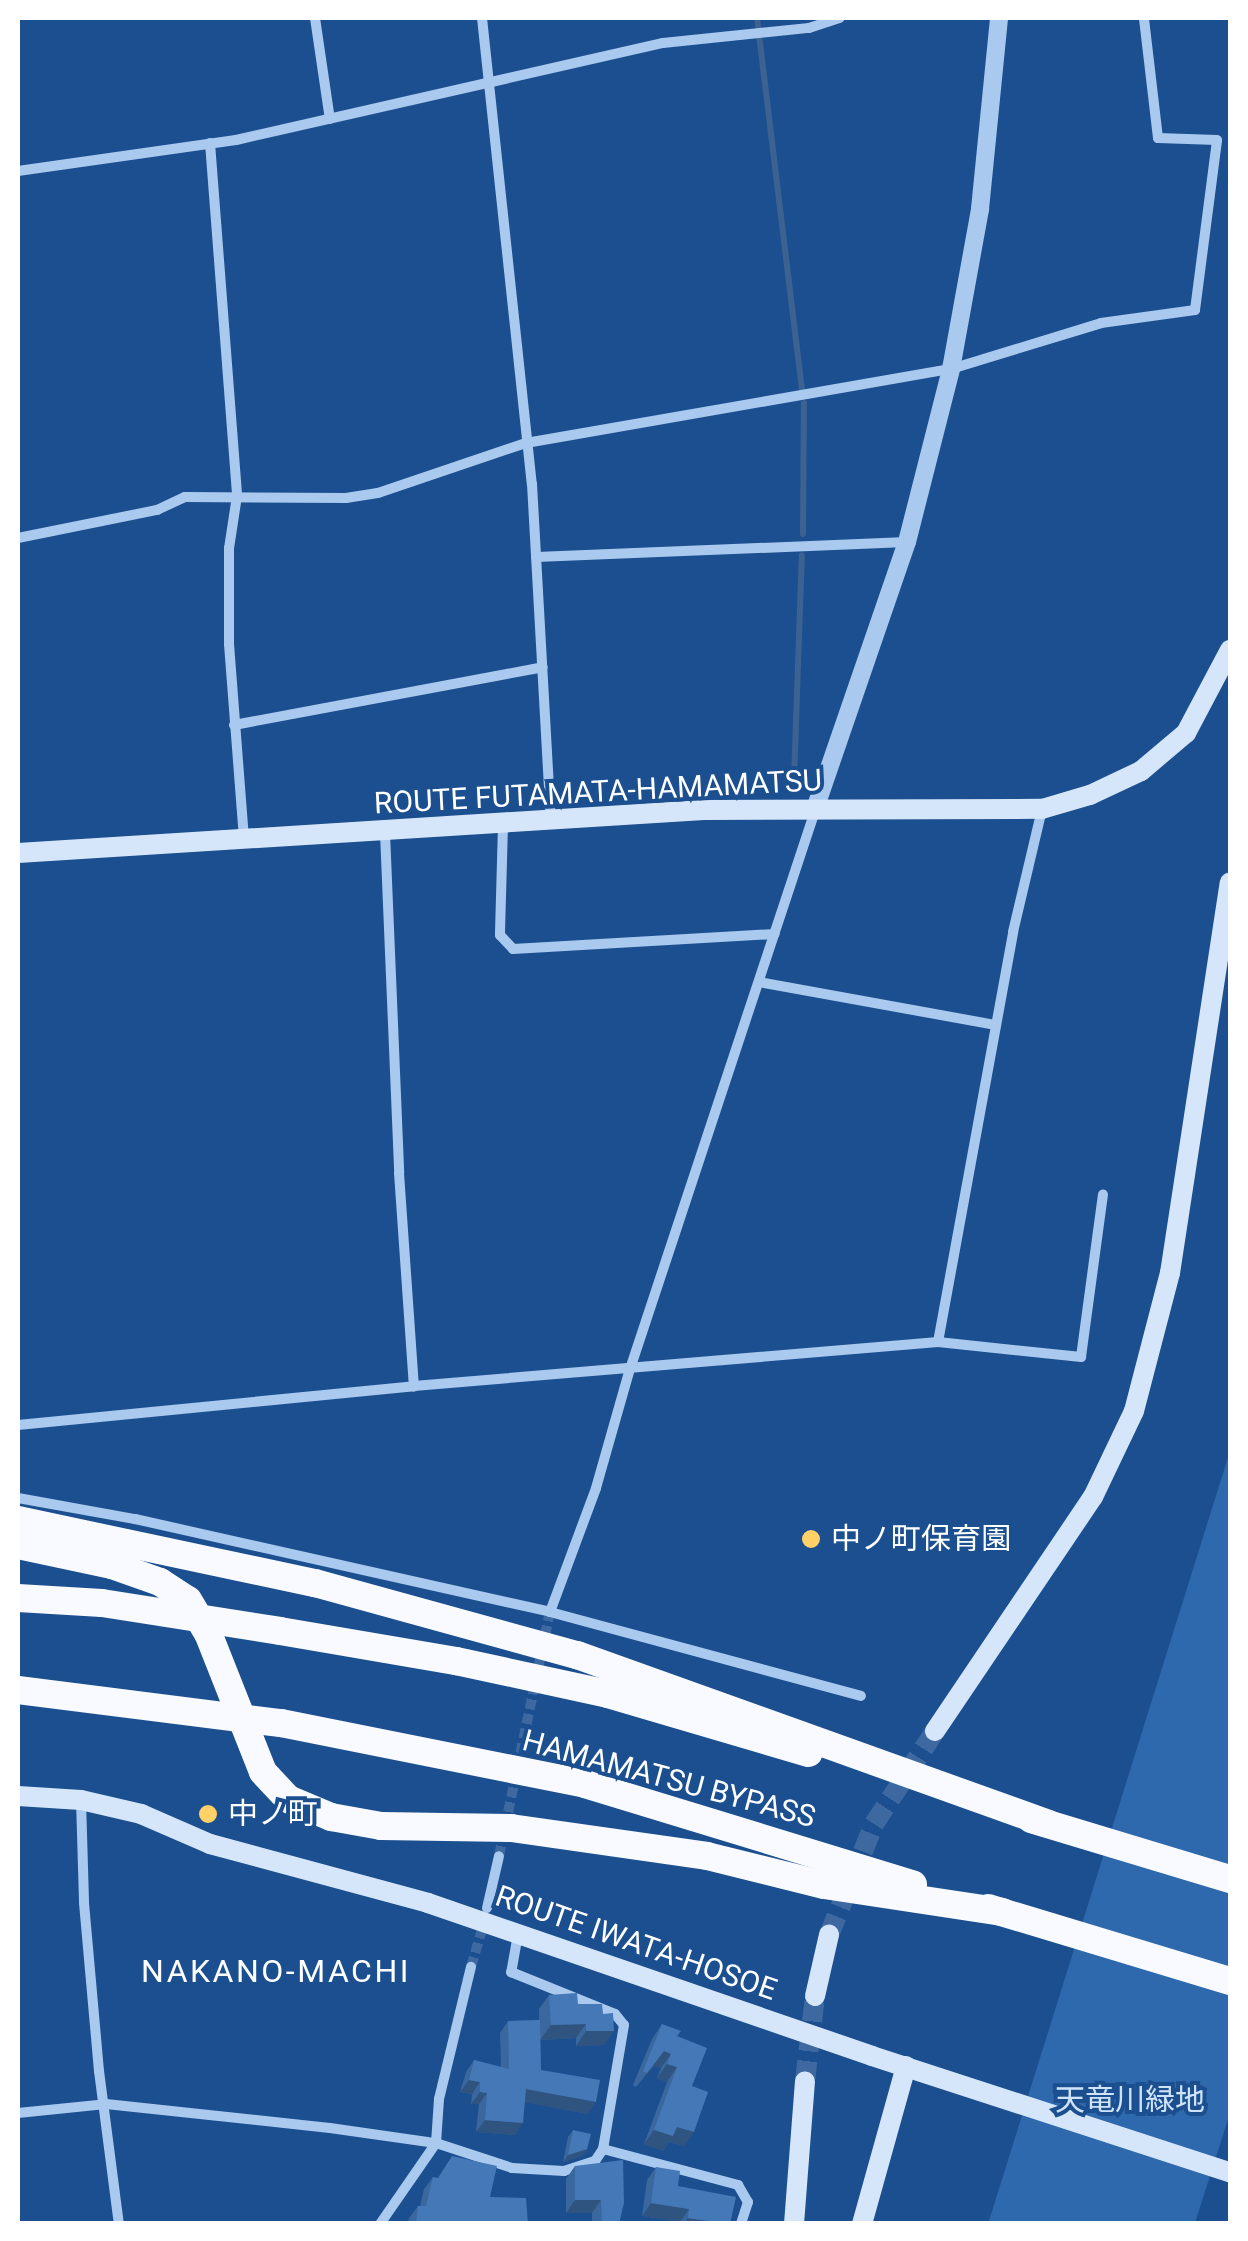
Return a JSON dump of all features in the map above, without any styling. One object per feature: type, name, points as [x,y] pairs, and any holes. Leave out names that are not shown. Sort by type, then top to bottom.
[{"type":"highway","points":[[18,1520],[315,1583],[577,1654],[1049,1824]]},
{"type":"highway","points":[[18,1545],[112,1565],[160,1582],[188,1600],[208,1633],[263,1772],[288,1798],[332,1816],[381,1826],[511,1828],[707,1856],[824,1884],[1002,1912]]},
{"type":"highway","name":"HAMAMATSU BYPASS","points":[[18,1598],[102,1603],[280,1631],[456,1661],[608,1694],[1230,1879]]},
{"type":"highway","name":"HAMAMATSU BYPASS","points":[[18,1690],[281,1723],[585,1784],[1230,1981]]},
{"type":"main road","name":"ROUTE FUTAMATA-HAMAMATSU","points":[[18,853],[244,842],[704,810],[1042,809],[1090,796],[1141,772],[1186,733],[1230,650]]},
{"type":"main road","points":[[935,1732],[1093,1496],[1134,1411],[1170,1273],[1230,882]]},
{"type":"main road","name":"ROUTE IWATA-HOSOE","points":[[18,1796],[81,1800],[140,1814],[210,1844],[428,1903],[1230,2172]]},
{"type":"main road","points":[[814,1996],[830,1935]]},
{"type":"main road","points":[[862,2224],[906,2066]]},
{"type":"main road","points":[[794,2224],[805,2081]]},
{"type":"street","points":[[315,18],[330,119]]},
{"type":"street","points":[[482,18],[536,557],[551,822]]},
{"type":"street","points":[[18,172],[210,143],[330,119],[663,43],[809,28],[839,18]]},
{"type":"street","points":[[550,1612],[596,1488],[630,1370],[906,542],[951,369],[980,210],[999,18]]},
{"type":"street","points":[[18,538],[157,510],[185,497],[346,498],[378,493],[526,443],[951,369],[1101,323],[1195,310],[1216,140],[1158,138],[1144,18]]},
{"type":"street","points":[[210,143],[237,496],[229,548],[234,725],[244,842]]},
{"type":"street","points":[[536,557],[906,542]]},
{"type":"street","points":[[234,725],[543,667]]},
{"type":"street","points":[[938,1342],[996,1025],[1042,809]]},
{"type":"street","points":[[503,825],[500,935],[513,949],[775,934]]},
{"type":"street","points":[[385,833],[398,1173],[414,1386]]},
{"type":"street","points":[[760,982],[996,1025]]},
{"type":"street","points":[[18,1425],[414,1386],[938,1342],[1081,1357],[1102,1194]]},
{"type":"street","points":[[18,1498],[135,1519],[550,1612],[861,1696]]},
{"type":"street","points":[[81,1800],[86,1922],[99,2071],[120,2224]]},
{"type":"street","points":[[488,1908],[499,1856]]},
{"type":"street","points":[[18,2113],[106,2104],[436,2143],[512,2168],[564,2172],[595,2161],[603,2149],[624,2025],[615,2014],[511,1972],[518,1934]]},
{"type":"street","points":[[380,2224],[436,2143],[440,2100],[471,1967]]},
{"type":"street","points":[[603,2149],[738,2185],[748,2202],[741,2224]]},
{"type":"green space","name":"天竜川緑地","points":[[1230,1451],[1230,2113],[1195,2223],[988,2224]]},
{"type":"building","points":[[577,1993],[578,2004],[602,2004],[603,2014],[613,2013],[614,2031],[586,2031],[586,2024],[551,2025],[549,1995]]},
{"type":"building","points":[[540,2020],[541,2070],[600,2080],[596,2102],[526,2089],[523,2123],[485,2120],[487,2093],[480,2092],[480,2082],[469,2080],[474,2060],[509,2069],[508,2021]]},
{"type":"building","points":[[662,2024],[681,2031],[677,2036],[707,2048],[692,2086],[708,2092],[694,2132],[677,2127],[673,2136],[654,2130],[677,2067],[667,2064],[671,2054],[664,2051],[647,2073],[643,2071]]},
{"type":"building","points":[[573,2130],[591,2134],[587,2149],[568,2155]]},
{"type":"building","points":[[452,2156],[497,2166],[490,2197],[526,2198],[528,2224],[416,2224],[418,2206],[426,2206],[433,2177],[438,2178]]},
{"type":"building","points":[[623,2160],[624,2203],[619,2224],[602,2224],[601,2200],[575,2200],[575,2166]]},
{"type":"building","points":[[656,2167],[680,2171],[678,2186],[736,2197],[730,2224],[688,2218],[689,2209],[651,2203]]},
{"type":"waterway","points":[[757,18],[802,390]]},
{"type":"waterway","points":[[803,534],[804,403]]},
{"type":"waterway","points":[[794,780],[802,555]]},
{"type":"tunnel","points":[[499,1856],[550,1612]]},
{"type":"tunnel","points":[[829,1935],[874,1824],[935,1731]]},
{"type":"tunnel","points":[[471,1967],[485,1919]]},
{"type":"tunnel","points":[[805,2081],[815,1996]]},
{"type":"place","name":"中ノ町保育園","points":[[811,1539]]},
{"type":"place","name":"中ノ町","points":[[208,1814]]},
{"type":"district","name":"NAKANO-MACHI","points":[[276,1971]]}]
